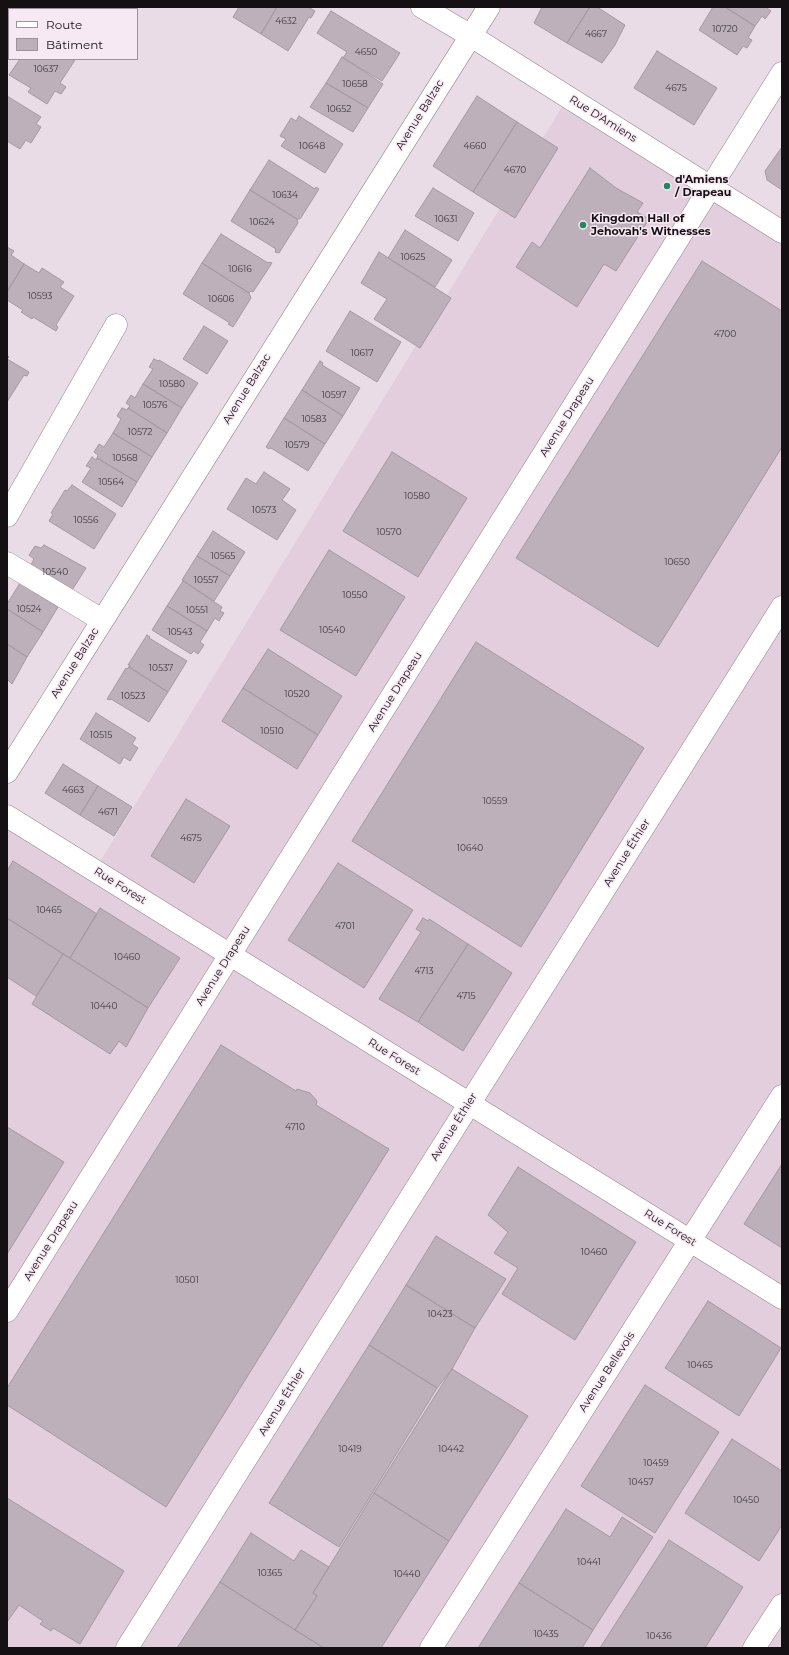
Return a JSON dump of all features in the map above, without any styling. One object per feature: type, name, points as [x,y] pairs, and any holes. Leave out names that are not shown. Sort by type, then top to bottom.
[{"type":"street","name":"Rue D'Amiens","points":[[422,7],[782,232]]},
{"type":"street","name":"Avenue Balzac","points":[[7,772],[489,7]]},
{"type":"street","name":"Avenue Drapeau","points":[[7,1311],[782,72]]},
{"type":"street","points":[[7,516],[116,324]]},
{"type":"street","points":[[7,563],[102,620]]},
{"type":"street","name":"Avenue Éthier","points":[[127,1648],[782,607]]},
{"type":"street","name":"Rue Forest","points":[[7,816],[782,1298]]},
{"type":"street","name":"Avenue Bellevois","points":[[431,1648],[782,1096]]},
{"type":"street","points":[[754,1648],[782,1605]]},
{"type":"shaded area","points":[[568,97],[782,232],[782,1648],[7,1648],[7,816],[95,870]]},
{"type":"building","points":[[101,7],[102,8],[54,8]]},
{"type":"building","points":[[239,7],[277,7],[261,34],[233,17]]},
{"type":"building","points":[[277,7],[308,7],[315,11],[311,18],[309,17],[288,51],[261,34]]},
{"type":"building","points":[[542,7],[590,7],[567,43],[534,23]]},
{"type":"building","points":[[590,7],[597,7],[625,25],[615,45],[602,63],[567,43]]},
{"type":"building","points":[[713,7],[725,7],[755,26],[748,38],[752,40],[747,48],[743,46],[737,55],[699,30]]},
{"type":"building","points":[[725,7],[768,7],[767,8],[771,11],[765,19],[762,16],[755,26]]},
{"type":"building","points":[[331,11],[400,53],[382,81],[343,58],[347,52],[317,33]]},
{"type":"building","points":[[657,51],[717,88],[694,125],[634,88]]},
{"type":"building","points":[[342,57],[383,84],[368,108],[326,83]]},
{"type":"building","points":[[19,60],[75,60],[60,83],[66,87],[61,94],[55,91],[47,104],[28,92],[31,88],[9,75]]},
{"type":"building","points":[[326,83],[368,108],[353,132],[310,107]]},
{"type":"building","points":[[7,96],[41,117],[36,124],[41,127],[31,143],[26,140],[20,149],[7,141]]},
{"type":"building","points":[[477,96],[517,122],[473,192],[433,166]]},
{"type":"building","points":[[299,116],[343,144],[325,173],[281,146],[286,139],[280,136],[291,118],[296,121]]},
{"type":"building","points":[[517,122],[558,148],[515,218],[473,192]]},
{"type":"building","points":[[782,147],[782,190],[767,180],[765,171]]},
{"type":"building","points":[[269,160],[315,189],[316,187],[319,189],[300,219],[297,219],[250,190]]},
{"type":"building","points":[[590,168],[616,188],[643,203],[637,212],[649,219],[616,271],[604,264],[577,307],[516,267],[532,242],[540,248]]},
{"type":"building","points":[[433,188],[474,213],[458,241],[415,216]]},
{"type":"building","points":[[250,190],[297,219],[298,223],[279,253],[275,252],[276,249],[231,221]]},
{"type":"building","points":[[405,230],[452,260],[435,287],[388,258]]},
{"type":"building","points":[[221,234],[268,263],[272,263],[253,292],[251,291],[249,293],[202,263]]},
{"type":"building","points":[[7,247],[14,251],[11,255],[24,264],[7,292]]},
{"type":"building","points":[[379,252],[451,298],[420,348],[374,319],[387,299],[361,283]]},
{"type":"building","points":[[702,261],[782,311],[782,447],[658,647],[516,558]]},
{"type":"building","points":[[202,263],[249,293],[251,298],[233,327],[228,324],[230,323],[183,294]]},
{"type":"building","points":[[24,264],[39,273],[42,268],[64,282],[60,287],[74,296],[56,325],[58,327],[56,331],[33,317],[32,319],[21,312],[23,310],[7,300],[7,292]]},
{"type":"building","points":[[350,311],[401,342],[377,382],[326,351]]},
{"type":"building","points":[[204,326],[228,341],[207,374],[183,359]]},
{"type":"building","points":[[7,359],[29,372],[27,376],[24,375],[7,402]]},
{"type":"building","points":[[154,359],[159,360],[198,383],[182,408],[143,384],[153,369],[149,367]]},
{"type":"building","points":[[320,361],[323,363],[322,365],[360,388],[343,416],[302,390]]},
{"type":"building","points":[[143,384],[182,408],[167,433],[128,408],[130,406],[126,403],[131,395],[135,398]]},
{"type":"building","points":[[302,390],[343,416],[325,444],[284,418]]},
{"type":"building","points":[[122,408],[127,410],[128,408],[167,433],[152,457],[113,433],[121,419],[117,416]]},
{"type":"building","points":[[284,418],[325,444],[308,471],[271,448],[269,449],[266,447]]},
{"type":"building","points":[[113,433],[152,457],[137,482],[97,458],[98,455],[94,452],[99,444],[104,447]]},
{"type":"building","points":[[392,452],[467,498],[418,577],[343,531]]},
{"type":"building","points":[[92,457],[96,460],[97,458],[137,482],[122,507],[82,482],[91,468],[86,466]]},
{"type":"building","points":[[264,472],[290,489],[282,500],[296,510],[277,540],[227,509],[246,478],[256,484]]},
{"type":"building","points":[[72,485],[116,514],[94,549],[49,521],[53,514],[51,513],[65,490],[67,491]]},
{"type":"building","points":[[213,531],[245,552],[230,576],[197,556]]},
{"type":"building","points":[[44,545],[86,568],[69,595],[28,571],[34,559],[29,555],[35,546],[41,548]]},
{"type":"building","points":[[329,550],[405,597],[356,676],[280,630]]},
{"type":"building","points":[[197,556],[230,576],[214,601],[182,580]]},
{"type":"building","points":[[183,581],[222,607],[220,611],[224,613],[219,621],[215,618],[207,631],[167,606]]},
{"type":"building","points":[[20,583],[58,607],[43,632],[7,609],[7,604]]},
{"type":"building","points":[[167,606],[207,631],[200,642],[204,645],[198,654],[194,651],[191,654],[152,630]]},
{"type":"building","points":[[7,609],[43,632],[27,657],[7,644]]},
{"type":"building","points":[[147,635],[150,637],[149,638],[187,661],[168,692],[128,665]]},
{"type":"building","points":[[476,642],[644,748],[521,947],[352,841]]},
{"type":"building","points":[[7,644],[27,657],[12,684],[7,679]]},
{"type":"building","points":[[268,649],[342,696],[318,735],[243,688]]},
{"type":"building","points":[[129,667],[168,692],[149,722],[111,699],[107,699],[126,668],[127,669]]},
{"type":"building","points":[[243,688],[318,735],[297,769],[222,721]]},
{"type":"building","points":[[96,713],[136,738],[132,744],[138,748],[130,761],[124,757],[120,764],[80,739]]},
{"type":"building","points":[[63,764],[98,786],[80,815],[45,793]]},
{"type":"building","points":[[98,786],[132,807],[114,836],[80,815]]},
{"type":"building","points":[[186,799],[230,826],[194,883],[151,856]]},
{"type":"building","points":[[13,861],[97,914],[70,958],[7,918],[7,871]]},
{"type":"building","points":[[338,863],[413,910],[364,988],[288,940]]},
{"type":"building","points":[[100,908],[180,958],[148,1008],[70,958]]},
{"type":"building","points":[[7,918],[63,954],[36,996],[7,977]]},
{"type":"building","points":[[423,918],[428,921],[429,919],[468,944],[418,1022],[379,999],[421,932],[416,929]]},
{"type":"building","points":[[468,944],[512,973],[463,1051],[418,1022]]},
{"type":"building","points":[[63,954],[148,1008],[126,1047],[119,1041],[110,1054],[32,1004]]},
{"type":"building","points":[[221,1045],[296,1091],[297,1089],[310,1093],[317,1101],[316,1105],[389,1149],[166,1507],[7,1405],[7,1388]]},
{"type":"building","points":[[7,1127],[64,1162],[7,1254]]},
{"type":"building","points":[[782,1164],[782,1248],[744,1224]]},
{"type":"building","points":[[518,1167],[636,1242],[575,1340],[502,1294],[518,1268],[494,1253],[508,1232],[488,1215]]},
{"type":"building","points":[[436,1236],[506,1279],[475,1328],[406,1285]]},
{"type":"building","points":[[406,1285],[475,1328],[452,1369],[437,1388],[369,1345]]},
{"type":"building","points":[[708,1301],[781,1348],[739,1416],[665,1368]]},
{"type":"building","points":[[369,1345],[437,1388],[339,1547],[269,1503]]},
{"type":"building","points":[[452,1369],[528,1416],[449,1541],[374,1493]]},
{"type":"building","points":[[645,1385],[719,1432],[655,1533],[581,1486]]},
{"type":"building","points":[[732,1439],[782,1471],[782,1525],[759,1561],[685,1513]]},
{"type":"building","points":[[374,1493],[449,1541],[381,1648],[324,1648],[295,1630],[317,1596],[313,1593]]},
{"type":"building","points":[[7,1498],[124,1571],[80,1644],[53,1628],[51,1631],[40,1624],[43,1621],[19,1605],[7,1622]]},
{"type":"building","points":[[566,1509],[610,1537],[622,1517],[653,1537],[593,1630],[519,1583]]},
{"type":"building","points":[[251,1533],[294,1561],[301,1550],[329,1567],[313,1593],[317,1596],[295,1630],[220,1582]]},
{"type":"building","points":[[669,1540],[743,1587],[705,1648],[600,1648]]},
{"type":"building","points":[[220,1582],[295,1630],[324,1648],[177,1648]]},
{"type":"building","points":[[519,1583],[593,1630],[582,1648],[478,1648]]},
{"type":"place","name":"d'Amiens / Drapeau","points":[[667,186]]},
{"type":"place","name":"Kingdom Hall of Jehovah's Witnesses","points":[[583,225]]}]
